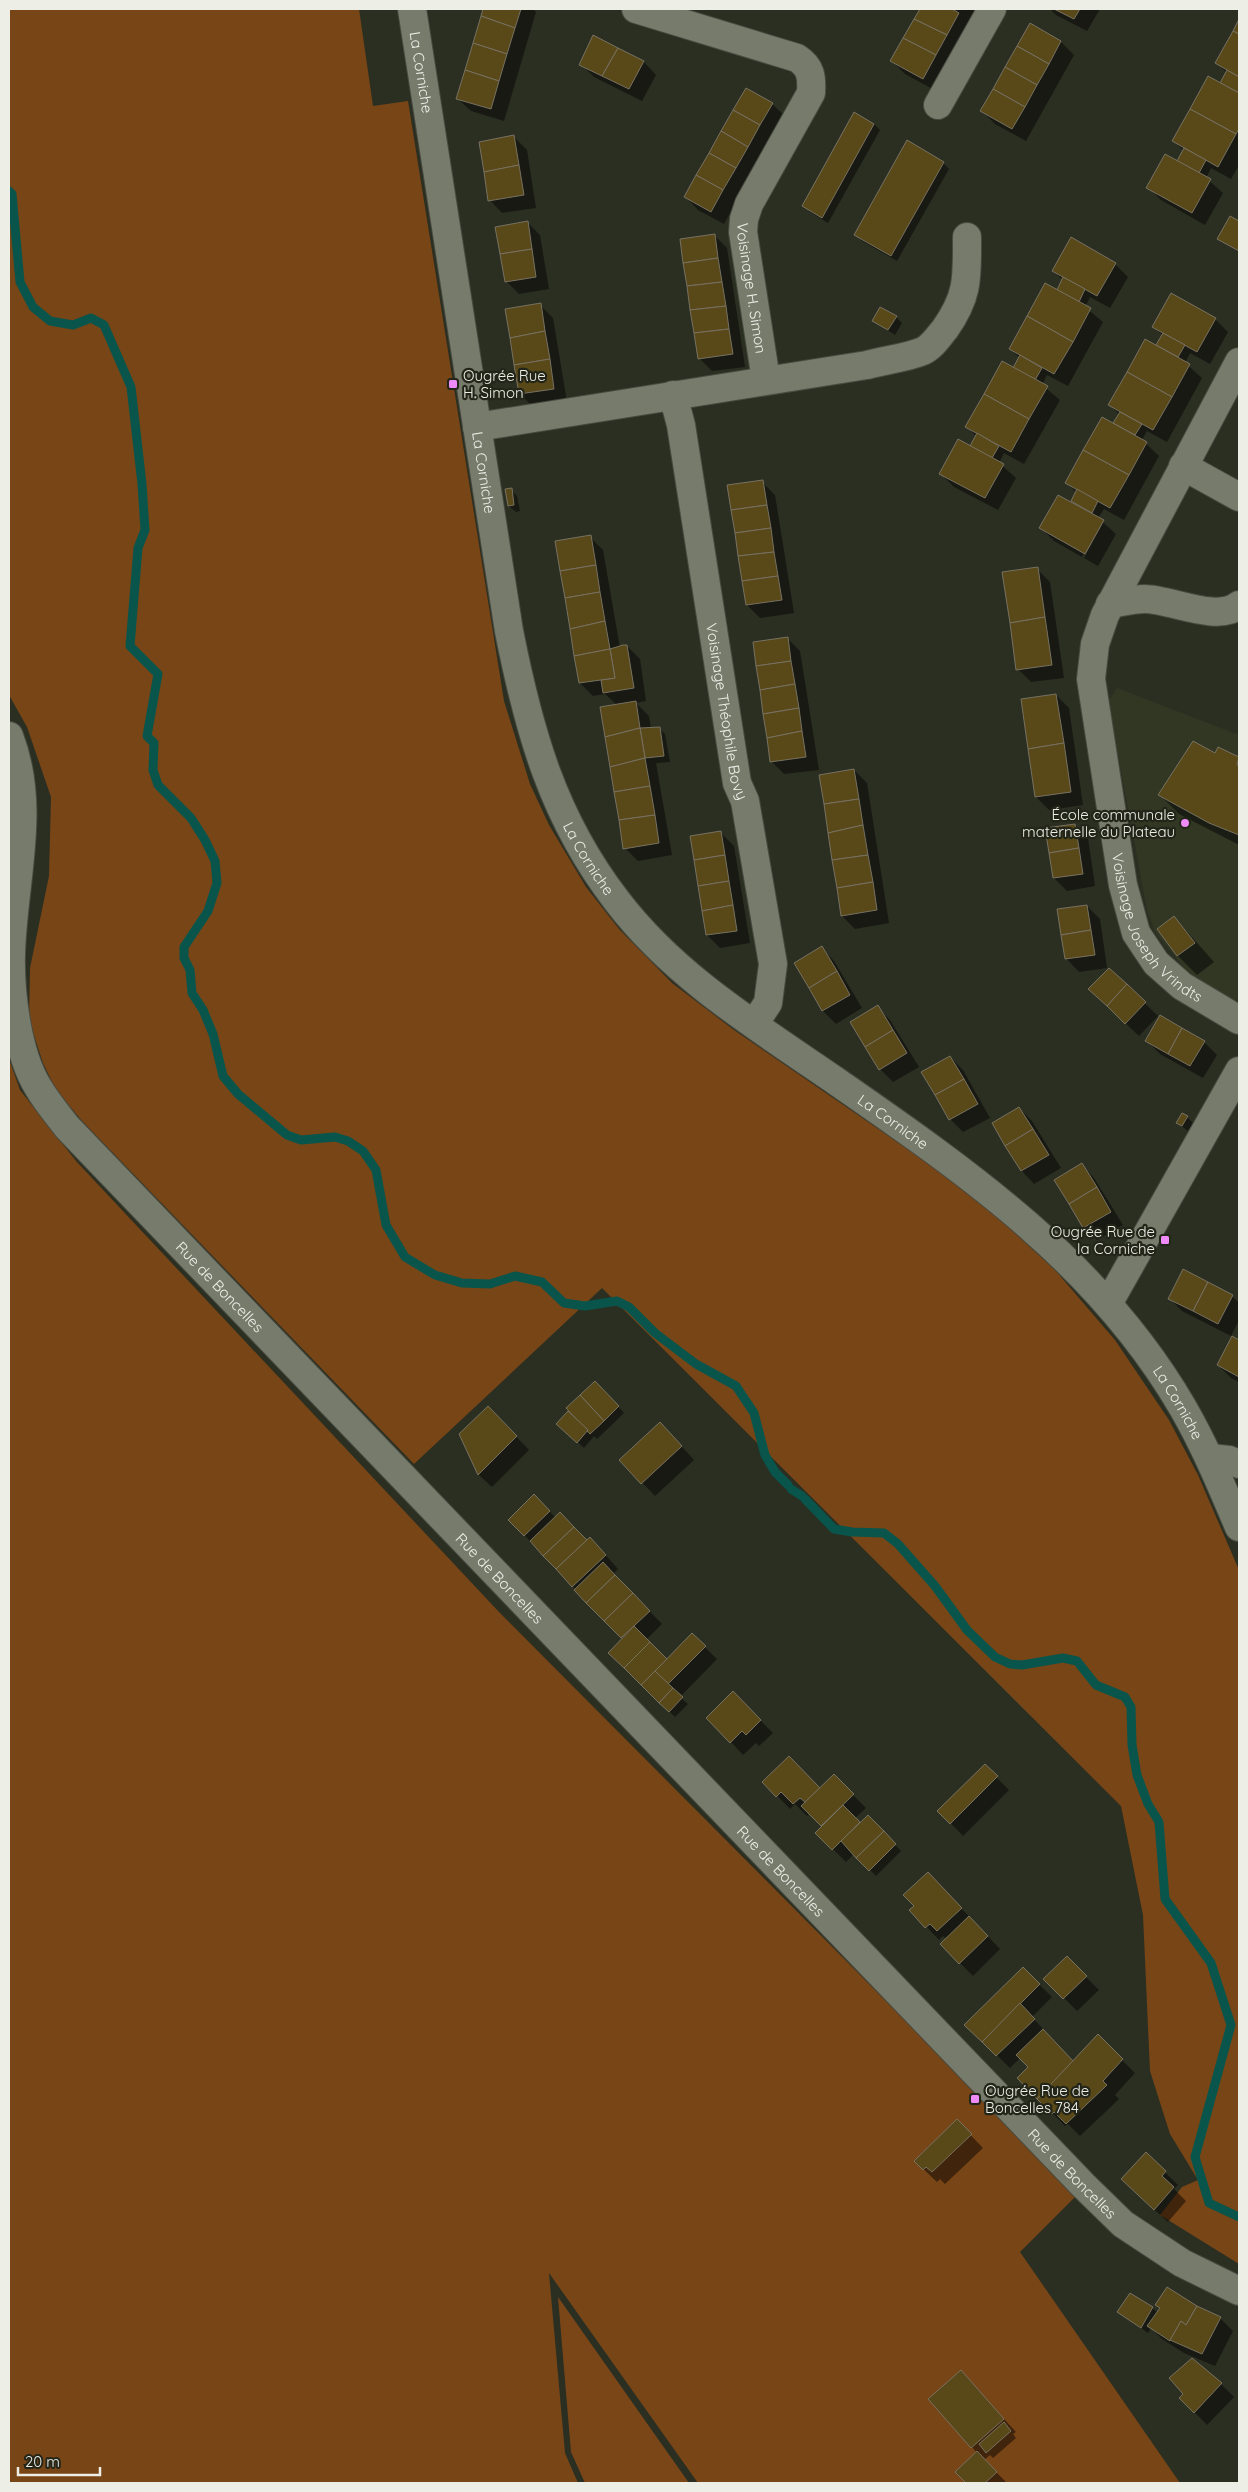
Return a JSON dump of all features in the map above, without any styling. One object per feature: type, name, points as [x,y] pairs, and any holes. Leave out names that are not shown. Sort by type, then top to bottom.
[{"type":"street","name":"La Corniche","points":[[412,9],[452,254],[476,427],[517,670],[531,731],[556,801],[565,819],[616,901],[679,967],[710,993],[944,1156],[993,1194],[1047,1242],[1108,1304],[1182,1406],[1210,1458],[1239,1527]]},
{"type":"street","points":[[938,106],[992,9]]},
{"type":"street","name":"Voisinage H. Simon","points":[[650,11],[797,58],[807,64],[812,78],[811,93],[748,204],[744,219],[743,232],[766,380]]},
{"type":"street","points":[[476,427],[867,365],[924,351],[937,339],[949,323],[959,308],[966,291],[967,237]]},
{"type":"street","name":"Voisinage Joseph Vrindts","points":[[1239,362],[1110,604],[1100,626],[1095,644],[1091,679],[1123,885],[1136,933],[1156,963],[1182,986],[1239,1020]]},
{"type":"street","name":"Voisinage Théophile Bovy","points":[[673,395],[681,425],[736,783],[745,801],[773,964],[768,1003],[754,1024]]},
{"type":"street","points":[[1183,466],[1239,497]]},
{"type":"street","points":[[1110,604],[1145,599],[1213,612],[1235,609],[1239,605]]},
{"type":"street","name":"Rue de Boncelles","points":[[9,736],[14,750],[23,793],[22,853],[11,954],[13,1000],[24,1052],[37,1086],[67,1127],[1083,2185],[1123,2224],[1182,2262],[1239,2292]]},
{"type":"street","points":[[1108,1304],[1239,1071]]},
{"type":"street","name":"La Corniche","points":[[1210,1458],[1229,1460],[1239,1464]]},
{"type":"shaded area","points":[[9,9],[359,9],[373,106],[408,101],[504,701],[530,784],[549,825],[586,887],[619,929],[672,983],[734,1030],[931,1165],[989,1209],[1055,1270],[1115,1340],[1169,1420],[1198,1475],[1239,1570],[1239,2264],[1160,2215],[1182,2187],[1198,2180],[1170,2134],[1150,2071],[1143,1915],[1121,1806],[602,1288],[414,1464],[83,1122],[56,1090],[43,1063],[29,1020],[30,968],[49,876],[51,797],[27,727],[9,695]]},
{"type":"shaded area","name":"École communale maternelle du Plateau","points":[[1117,688],[1239,735],[1238,1000],[1228,998],[1186,970],[1155,932],[1147,910],[1108,701]]},
{"type":"shaded area","points":[[9,1059],[20,1090],[76,1161],[499,1612],[1078,2194],[1020,2252],[1180,2483],[698,2483],[549,2273],[565,2453],[578,2483],[9,2483]]},
{"type":"shaded area","points":[[558,2297],[689,2483],[585,2483],[571,2452]]},
{"type":"building","points":[[483,9],[521,9],[515,28],[481,16]]},
{"type":"building","points":[[920,9],[952,9],[959,13],[947,35],[914,19]]},
{"type":"building","points":[[1054,9],[1080,9],[1074,19]]},
{"type":"building","points":[[481,16],[515,28],[507,54],[473,43]]},
{"type":"building","points":[[914,19],[947,35],[936,55],[903,38]]},
{"type":"building","points":[[1239,19],[1239,34],[1233,31]]},
{"type":"building","points":[[1030,23],[1061,41],[1049,64],[1017,46]]},
{"type":"building","points":[[1233,31],[1239,34],[1239,77],[1215,63]]},
{"type":"building","points":[[593,35],[618,48],[602,76],[579,65]]},
{"type":"building","points":[[903,38],[936,55],[923,79],[890,61]]},
{"type":"building","points":[[473,43],[507,54],[499,81],[465,70]]},
{"type":"building","points":[[1017,46],[1049,64],[1037,85],[1005,67]]},
{"type":"building","points":[[618,48],[644,61],[629,89],[602,76]]},
{"type":"building","points":[[1005,67],[1037,85],[1025,107],[993,89]]},
{"type":"building","points":[[465,70],[499,81],[491,109],[456,99]]},
{"type":"building","points":[[1227,70],[1239,77],[1239,93],[1220,83]]},
{"type":"building","points":[[1208,76],[1239,93],[1239,129],[1236,134],[1190,109]]},
{"type":"building","points":[[746,88],[773,103],[760,125],[733,110]]},
{"type":"building","points":[[993,89],[1025,107],[1012,129],[980,111]]},
{"type":"building","points":[[1190,109],[1236,134],[1218,167],[1172,141]]},
{"type":"building","points":[[733,110],[760,125],[748,147],[721,131]]},
{"type":"building","points":[[854,112],[874,124],[822,218],[802,206]]},
{"type":"building","points":[[721,131],[748,147],[736,168],[709,153]]},
{"type":"building","points":[[514,135],[519,165],[484,172],[479,142]]},
{"type":"building","points":[[907,140],[944,162],[891,256],[854,235]]},
{"type":"building","points":[[1184,148],[1206,160],[1199,173],[1177,161]]},
{"type":"building","points":[[709,153],[736,168],[723,190],[696,175]]},
{"type":"building","points":[[1165,154],[1211,179],[1192,213],[1146,188]]},
{"type":"building","points":[[519,165],[524,195],[488,201],[484,172]]},
{"type":"building","points":[[696,175],[723,190],[711,212],[684,197]]},
{"type":"building","points":[[1230,216],[1239,221],[1239,251],[1217,239]]},
{"type":"building","points":[[528,221],[532,249],[500,254],[495,227]]},
{"type":"building","points":[[715,234],[718,258],[683,263],[680,239]]},
{"type":"building","points":[[1071,237],[1116,263],[1097,296],[1052,271]]},
{"type":"building","points":[[532,249],[536,277],[505,282],[500,254]]},
{"type":"building","points":[[718,258],[722,282],[687,286],[683,263]]},
{"type":"building","points":[[1063,277],[1085,289],[1079,302],[1057,290]]},
{"type":"building","points":[[722,282],[726,306],[690,310],[687,286]]},
{"type":"building","points":[[1045,283],[1091,308],[1073,342],[1027,316]]},
{"type":"building","points":[[1171,293],[1216,318],[1197,352],[1152,327]]},
{"type":"building","points":[[541,303],[545,331],[510,338],[505,309]]},
{"type":"building","points":[[726,306],[729,329],[694,333],[690,310]]},
{"type":"building","points":[[880,307],[897,316],[888,330],[872,321]]},
{"type":"building","points":[[1027,316],[1073,342],[1054,374],[1009,349]]},
{"type":"building","points":[[729,329],[733,354],[698,359],[694,333]]},
{"type":"building","points":[[545,331],[550,359],[514,365],[510,338]]},
{"type":"building","points":[[1163,333],[1185,345],[1178,357],[1156,345]]},
{"type":"building","points":[[1145,339],[1190,364],[1172,397],[1127,372]]},
{"type":"building","points":[[1020,355],[1042,368],[1035,380],[1013,368]]},
{"type":"building","points":[[550,359],[554,389],[519,394],[514,365]]},
{"type":"building","points":[[1002,361],[1048,386],[1029,419],[984,394]]},
{"type":"building","points":[[1127,372],[1172,397],[1153,430],[1108,405]]},
{"type":"building","points":[[984,394],[1029,419],[1011,452],[965,427]]},
{"type":"building","points":[[1120,412],[1142,424],[1135,435],[1113,423]]},
{"type":"building","points":[[1102,417],[1147,442],[1129,475],[1083,450]]},
{"type":"building","points":[[977,433],[999,446],[992,458],[970,446]]},
{"type":"building","points":[[958,439],[1004,464],[985,498],[939,474]]},
{"type":"building","points":[[1083,450],[1129,475],[1110,508],[1065,483]]},
{"type":"building","points":[[763,480],[767,505],[731,510],[727,485]]},
{"type":"building","points":[[512,488],[514,505],[508,506],[505,489]]},
{"type":"building","points":[[1077,489],[1098,501],[1092,513],[1071,501]]},
{"type":"building","points":[[1058,495],[1104,520],[1085,554],[1039,528]]},
{"type":"building","points":[[767,505],[771,528],[735,533],[731,510]]},
{"type":"building","points":[[771,528],[774,552],[738,556],[735,533]]},
{"type":"building","points":[[591,535],[596,565],[560,571],[555,541]]},
{"type":"building","points":[[774,552],[778,576],[742,581],[738,556]]},
{"type":"building","points":[[596,565],[600,592],[565,598],[560,571]]},
{"type":"building","points":[[1038,567],[1045,617],[1010,623],[1002,572]]},
{"type":"building","points":[[778,576],[782,600],[746,605],[742,581]]},
{"type":"building","points":[[600,592],[605,621],[570,629],[565,598]]},
{"type":"building","points":[[1045,617],[1052,665],[1016,670],[1010,623]]},
{"type":"building","points":[[605,621],[610,649],[574,656],[570,629]]},
{"type":"building","points":[[788,637],[791,661],[756,666],[753,642]]},
{"type":"building","points":[[627,645],[634,688],[603,693],[601,680],[615,678],[610,649]]},
{"type":"building","points":[[610,649],[615,678],[579,683],[574,656]]},
{"type":"building","points":[[791,661],[795,684],[760,690],[756,666]]},
{"type":"building","points":[[795,684],[799,708],[763,714],[760,690]]},
{"type":"building","points":[[1056,694],[1064,743],[1028,749],[1021,699]]},
{"type":"building","points":[[636,701],[640,728],[605,737],[600,707]]},
{"type":"building","points":[[799,708],[802,731],[767,738],[763,714]]},
{"type":"building","points":[[660,727],[664,756],[645,758],[640,728]]},
{"type":"building","points":[[640,728],[645,758],[610,767],[605,737]]},
{"type":"building","points":[[802,731],[806,757],[770,762],[767,738]]},
{"type":"building","points":[[1193,741],[1215,753],[1218,747],[1239,757],[1237,765],[1239,766],[1239,835],[1209,823],[1158,795]]},
{"type":"building","points":[[1064,743],[1071,792],[1035,797],[1028,749]]},
{"type":"building","points":[[645,758],[650,786],[614,792],[610,767]]},
{"type":"building","points":[[854,769],[859,799],[824,804],[819,775]]},
{"type":"building","points":[[650,786],[655,815],[619,820],[614,792]]},
{"type":"building","points":[[859,799],[863,825],[828,833],[824,804]]},
{"type":"building","points":[[655,815],[659,843],[623,849],[619,820]]},
{"type":"building","points":[[1075,824],[1079,848],[1049,853],[1045,828]]},
{"type":"building","points":[[863,825],[868,855],[832,860],[828,833]]},
{"type":"building","points":[[721,831],[725,855],[694,860],[690,836]]},
{"type":"building","points":[[1079,848],[1083,874],[1053,878],[1049,853]]},
{"type":"building","points":[[725,855],[729,881],[698,886],[694,860]]},
{"type":"building","points":[[868,855],[873,882],[837,888],[832,860]]},
{"type":"building","points":[[729,881],[733,905],[702,911],[698,886]]},
{"type":"building","points":[[873,882],[877,910],[841,916],[837,888]]},
{"type":"building","points":[[733,905],[737,931],[706,935],[702,911]]},
{"type":"building","points":[[1087,905],[1091,930],[1061,935],[1057,909]]},
{"type":"building","points":[[1174,916],[1195,943],[1177,956],[1157,929]]},
{"type":"building","points":[[1091,930],[1095,955],[1065,959],[1061,935]]},
{"type":"building","points":[[822,946],[837,971],[809,988],[794,963]]},
{"type":"building","points":[[1109,968],[1127,984],[1107,1006],[1088,989]]},
{"type":"building","points":[[837,971],[850,995],[822,1011],[809,988]]},
{"type":"building","points":[[1127,984],[1146,1002],[1125,1024],[1107,1006]]},
{"type":"building","points":[[878,1005],[893,1030],[865,1047],[850,1022]]},
{"type":"building","points":[[1160,1015],[1182,1028],[1168,1054],[1145,1041]]},
{"type":"building","points":[[1182,1028],[1205,1041],[1190,1066],[1168,1054]]},
{"type":"building","points":[[893,1030],[907,1053],[879,1070],[865,1047]]},
{"type":"building","points":[[950,1056],[964,1079],[935,1095],[921,1072]]},
{"type":"building","points":[[964,1079],[978,1104],[949,1120],[935,1095]]},
{"type":"building","points":[[1019,1107],[1033,1129],[1005,1146],[992,1123]]},
{"type":"building","points":[[1182,1113],[1188,1116],[1182,1126],[1176,1123]]},
{"type":"building","points":[[1033,1129],[1049,1155],[1021,1171],[1005,1146]]},
{"type":"building","points":[[1082,1163],[1097,1187],[1069,1204],[1054,1180]]},
{"type":"building","points":[[1097,1187],[1111,1212],[1083,1228],[1069,1204]]},
{"type":"building","points":[[1183,1269],[1208,1282],[1193,1311],[1168,1299]]},
{"type":"building","points":[[1208,1282],[1233,1295],[1218,1324],[1193,1311]]},
{"type":"building","points":[[1232,1336],[1239,1340],[1239,1377],[1217,1365]]},
{"type":"building","points":[[595,1381],[619,1406],[604,1421],[580,1395]]},
{"type":"building","points":[[580,1395],[604,1421],[590,1434],[566,1408]]},
{"type":"building","points":[[488,1406],[517,1436],[478,1475],[459,1434]]},
{"type":"building","points":[[568,1411],[588,1430],[577,1443],[556,1424]]},
{"type":"building","points":[[660,1422],[682,1446],[641,1484],[619,1460]]},
{"type":"building","points":[[534,1494],[550,1511],[524,1536],[508,1520]]},
{"type":"building","points":[[560,1512],[574,1527],[543,1556],[530,1541]]},
{"type":"building","points":[[574,1527],[587,1540],[556,1569],[543,1556]]},
{"type":"building","points":[[590,1537],[606,1555],[572,1587],[556,1569]]},
{"type":"building","points":[[603,1562],[615,1575],[586,1603],[574,1590]]},
{"type":"building","points":[[615,1575],[633,1593],[604,1621],[586,1603]]},
{"type":"building","points":[[633,1593],[650,1611],[621,1638],[604,1621]]},
{"type":"building","points":[[634,1626],[650,1642],[624,1668],[608,1653]]},
{"type":"building","points":[[692,1633],[706,1646],[668,1684],[655,1671]]},
{"type":"building","points":[[650,1642],[667,1659],[641,1685],[624,1668]]},
{"type":"building","points":[[655,1671],[673,1688],[659,1703],[641,1685]]},
{"type":"building","points":[[673,1688],[683,1697],[669,1712],[659,1703]]},
{"type":"building","points":[[733,1691],[761,1720],[746,1735],[742,1731],[730,1743],[706,1718]]},
{"type":"building","points":[[789,1756],[820,1788],[805,1802],[800,1798],[793,1804],[781,1792],[776,1797],[762,1782]]},
{"type":"building","points":[[985,1764],[998,1776],[950,1824],[937,1811]]},
{"type":"building","points":[[834,1774],[854,1794],[821,1826],[801,1806]]},
{"type":"building","points":[[843,1805],[860,1822],[832,1850],[815,1833]]},
{"type":"building","points":[[868,1815],[884,1831],[856,1858],[841,1841]]},
{"type":"building","points":[[884,1831],[896,1844],[869,1871],[856,1858]]},
{"type":"building","points":[[928,1872],[962,1908],[937,1931],[930,1924],[925,1928],[909,1910],[914,1906],[903,1895]]},
{"type":"building","points":[[969,1916],[988,1936],[959,1964],[940,1944]]},
{"type":"building","points":[[1067,1956],[1087,1976],[1063,1999],[1043,1979]]},
{"type":"building","points":[[1023,1967],[1040,1984],[982,2042],[964,2025]]},
{"type":"building","points":[[1020,2003],[1035,2019],[996,2056],[982,2042]]},
{"type":"building","points":[[1043,2029],[1074,2062],[1037,2099],[1017,2078],[1028,2067],[1016,2055]]},
{"type":"building","points":[[1098,2034],[1123,2059],[1103,2081],[1107,2085],[1066,2124],[1054,2112],[1052,2114],[1037,2099]]},
{"type":"building","points":[[957,2119],[972,2134],[932,2172],[926,2167],[923,2170],[914,2161]]},
{"type":"building","points":[[1146,2152],[1166,2171],[1162,2176],[1174,2187],[1154,2210],[1121,2179]]},
{"type":"building","points":[[1167,2287],[1197,2306],[1186,2325],[1181,2321],[1170,2341],[1147,2326],[1160,2308],[1155,2305]]},
{"type":"building","points":[[1130,2293],[1153,2307],[1141,2328],[1117,2312]]},
{"type":"building","points":[[1197,2306],[1221,2317],[1202,2354],[1170,2340],[1181,2321],[1186,2325]]},
{"type":"building","points":[[1192,2358],[1222,2383],[1194,2413],[1179,2398],[1183,2394],[1169,2378]]},
{"type":"building","points":[[961,2370],[1004,2419],[971,2448],[928,2399]]},
{"type":"building","points":[[1004,2422],[1011,2431],[986,2453],[979,2444]]},
{"type":"building","points":[[977,2451],[997,2472],[985,2483],[966,2483],[955,2472]]},
{"type":"waterway","points":[[9,191],[12,194],[20,282],[33,307],[50,321],[73,325],[91,318],[104,325],[131,387],[145,530],[138,548],[130,646],[158,674],[147,736],[154,743],[153,770],[158,785],[191,818],[205,840],[215,861],[217,883],[208,911],[184,947],[184,958],[190,970],[192,993],[203,1010],[213,1034],[223,1076],[238,1094],[287,1135],[301,1140],[335,1137],[348,1141],[363,1151],[376,1170],[386,1225],[405,1257],[435,1275],[462,1283],[490,1284],[515,1276],[542,1282],[564,1303],[585,1306],[617,1301],[629,1307],[655,1333],[696,1364],[736,1386],[754,1413],[765,1455],[775,1472],[788,1485]]},
{"type":"waterway","points":[[791,1489],[802,1496]]},
{"type":"waterway","points":[[805,1499],[834,1529],[852,1532],[884,1533],[898,1544],[935,1586],[967,1630],[995,1657],[1010,1664],[1022,1665],[1063,1658],[1077,1661],[1096,1685],[1125,1697],[1131,1707],[1132,1745],[1137,1775],[1148,1804],[1159,1822],[1165,1899],[1211,1963],[1231,2025],[1195,2157],[1209,2203],[1239,2217]]},
{"type":"place","name":"Ougrée Rue H. Simon","points":[[453,384]]},
{"type":"place","name":"École communale maternelle du Plateau","points":[[1185,823]]},
{"type":"place","name":"Ougrée Rue de la Corniche","points":[[1165,1240]]},
{"type":"place","name":"Ougrée Rue de Boncelles 784","points":[[975,2099]]}]
